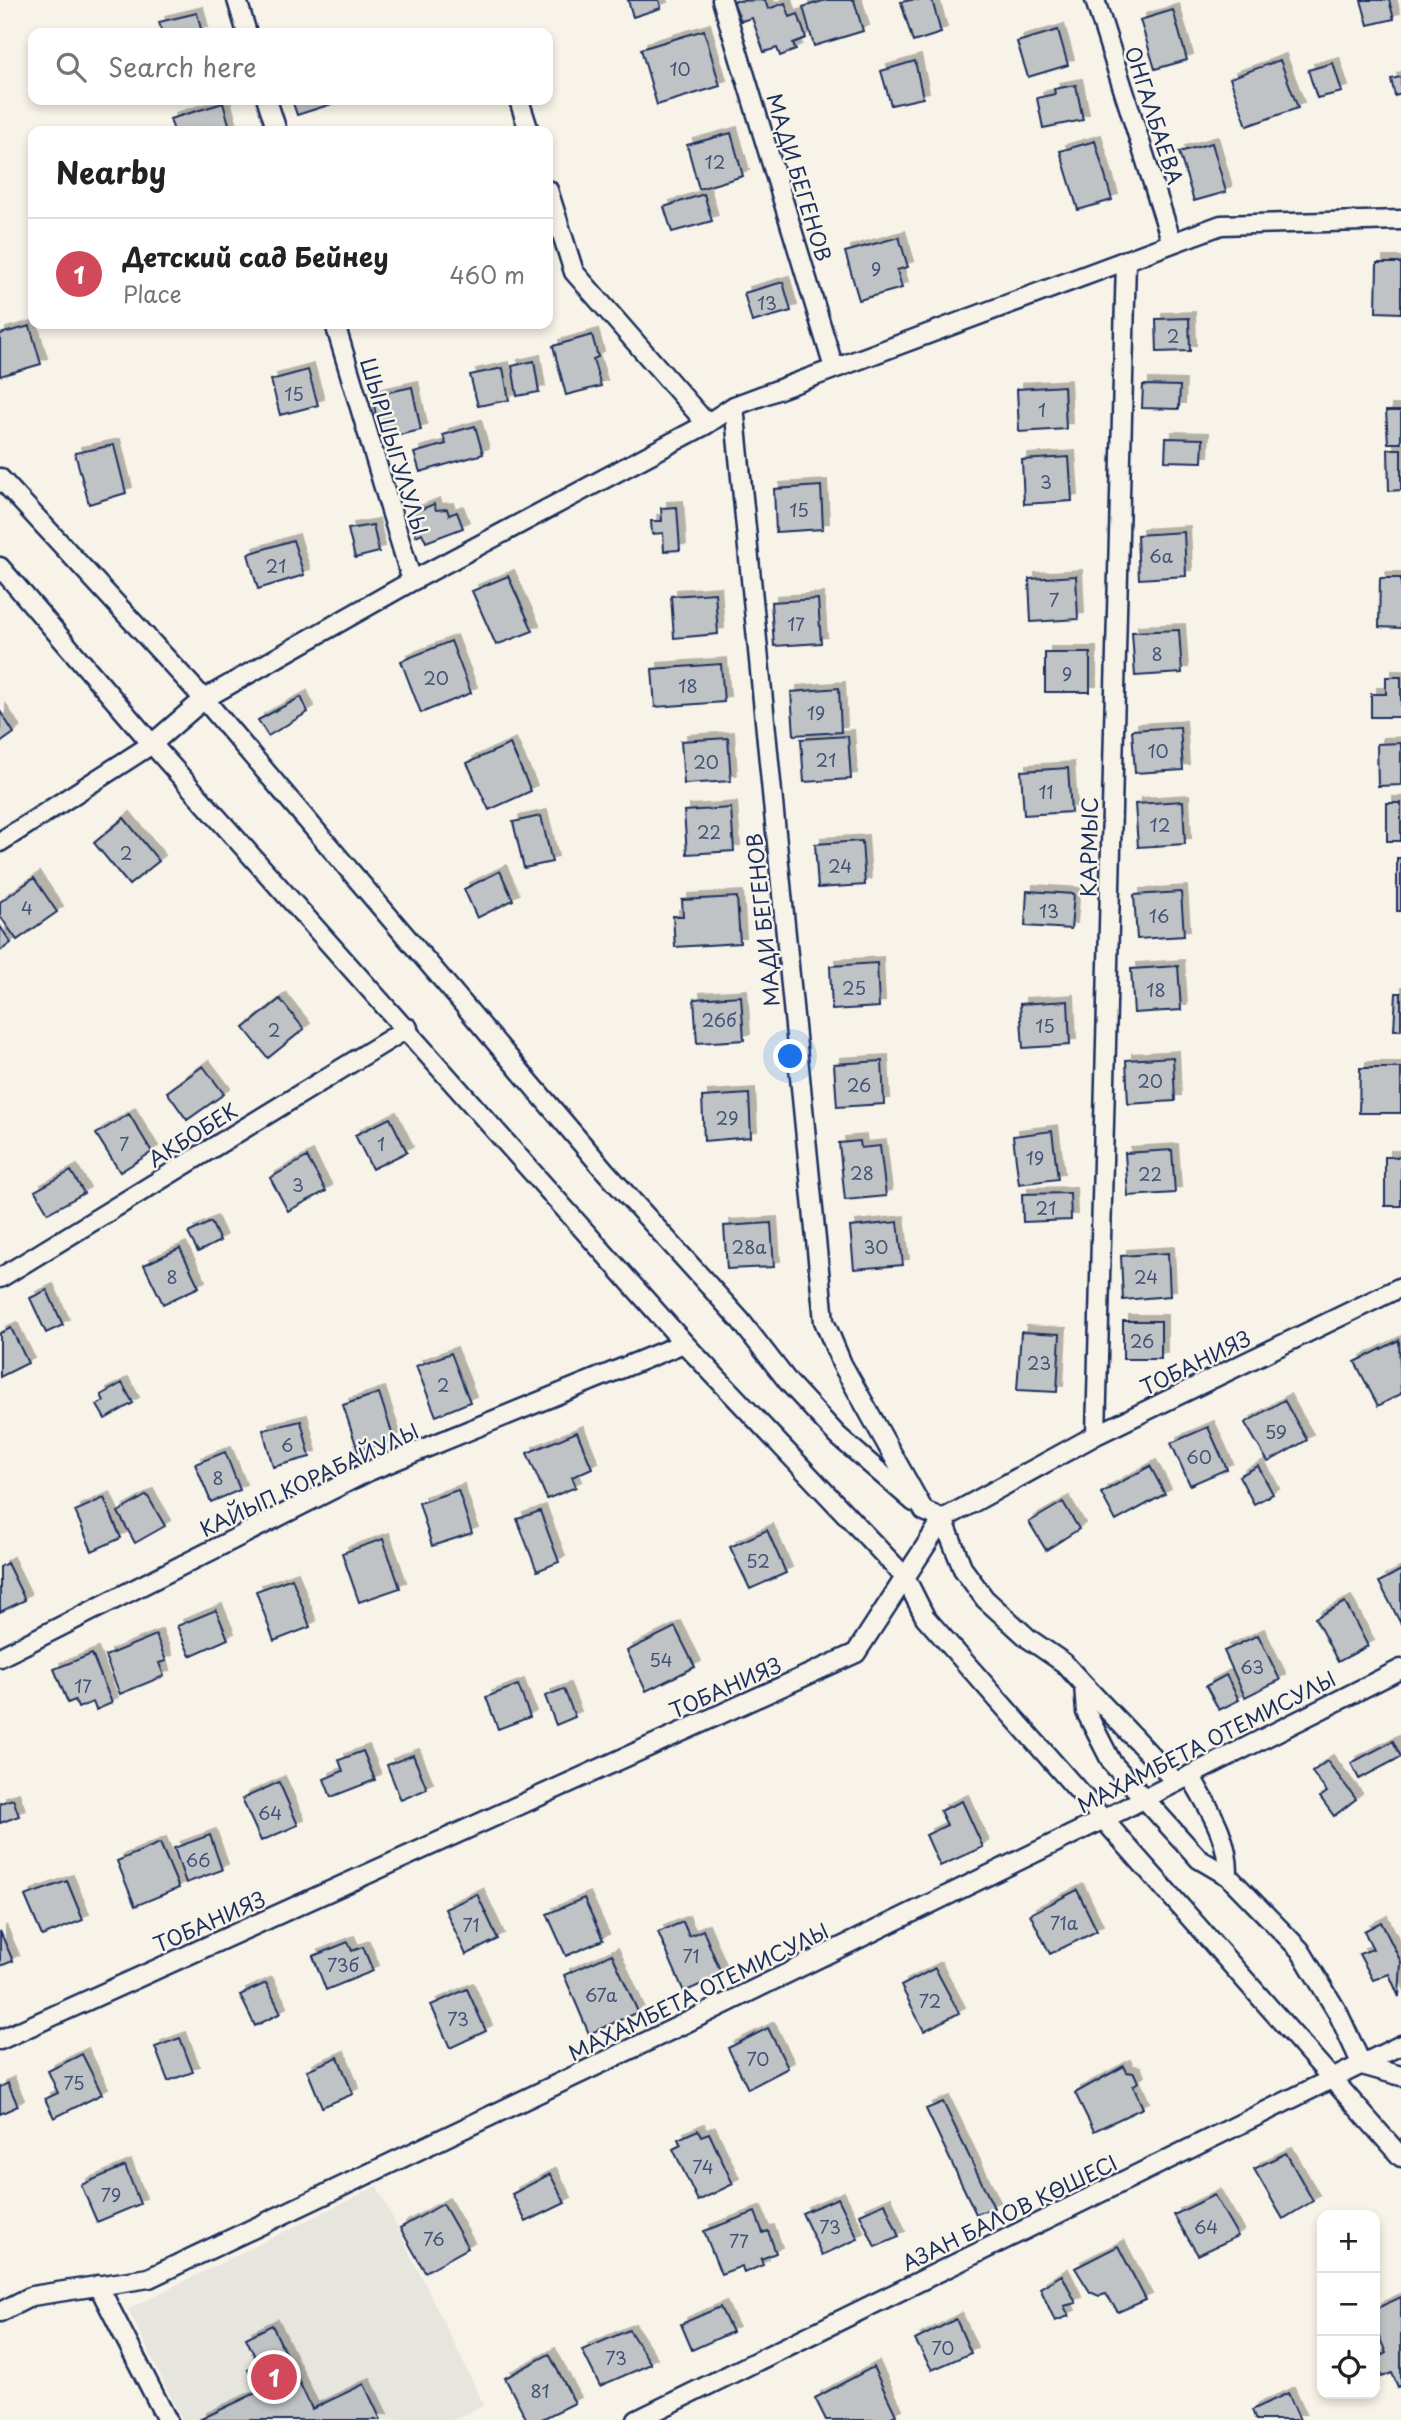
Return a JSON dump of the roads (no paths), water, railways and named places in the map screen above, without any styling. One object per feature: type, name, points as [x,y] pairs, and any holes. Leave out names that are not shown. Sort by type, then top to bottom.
[{"type":"street","points":[[237,0],[245,28]]},
{"type":"street","name":"МАДИ БЕГЕНОВ","points":[[722,0],[834,368]]},
{"type":"street","name":"ОНГАЛБАЕВА","points":[[1095,0],[1172,243]]},
{"type":"street","points":[[269,105],[275,126]]},
{"type":"street","points":[[521,105],[527,126]]},
{"type":"street","points":[[553,206],[573,272],[708,424]]},
{"type":"street","points":[[0,842],[152,744],[204,699],[412,581],[708,424],[734,406],[1221,225],[1401,220]]},
{"type":"street","name":"КАРМЫС","points":[[1096,1435],[1126,260]]},
{"type":"street","name":"ШЫРШЫГУЛУЛЫ","points":[[336,329],[412,581]]},
{"type":"street","name":"МАДИ БЕГЕНОВ","points":[[734,406],[824,1321],[842,1364],[924,1511]]},
{"type":"street","points":[[0,463],[3,481],[204,699],[606,1172],[740,1320],[789,1382],[838,1436],[924,1511],[943,1519],[963,1569],[985,1600],[1029,1639],[1064,1663],[1183,1779],[1223,1833],[1228,1854],[1228,1876]]},
{"type":"street","points":[[0,567],[152,744],[408,1028],[684,1343],[905,1577],[925,1617],[1401,2157]]},
{"type":"street","name":"АКБОБЕК","points":[[0,1278],[408,1028]]},
{"type":"street","name":"ТОБАНИЯЗ","points":[[0,2040],[856,1653],[943,1519],[1096,1435],[1401,1287]]},
{"type":"street","name":"КАЙЫП КОРАБАЙУЛЫ","points":[[0,1657],[369,1471],[684,1343]]},
{"type":"street","name":"МАХАМБЕТА ОТЕМИСУЛЫ","points":[[0,2312],[32,2296],[149,2278],[671,2030],[1102,1820],[1401,1669]]},
{"type":"street","points":[[1084,1685],[1086,1712],[1112,1763],[1199,1859],[1228,1876],[1300,1950],[1338,2013],[1362,2065],[1401,2076]]},
{"type":"street","name":"АЗАН БАЛОВ КӨШЕСІ","points":[[637,2420],[1401,2045]]},
{"type":"street","points":[[98,2285],[167,2420]]},
{"type":"place","name":"Детский сад Бейнеу","points":[[274,2377]]}]
